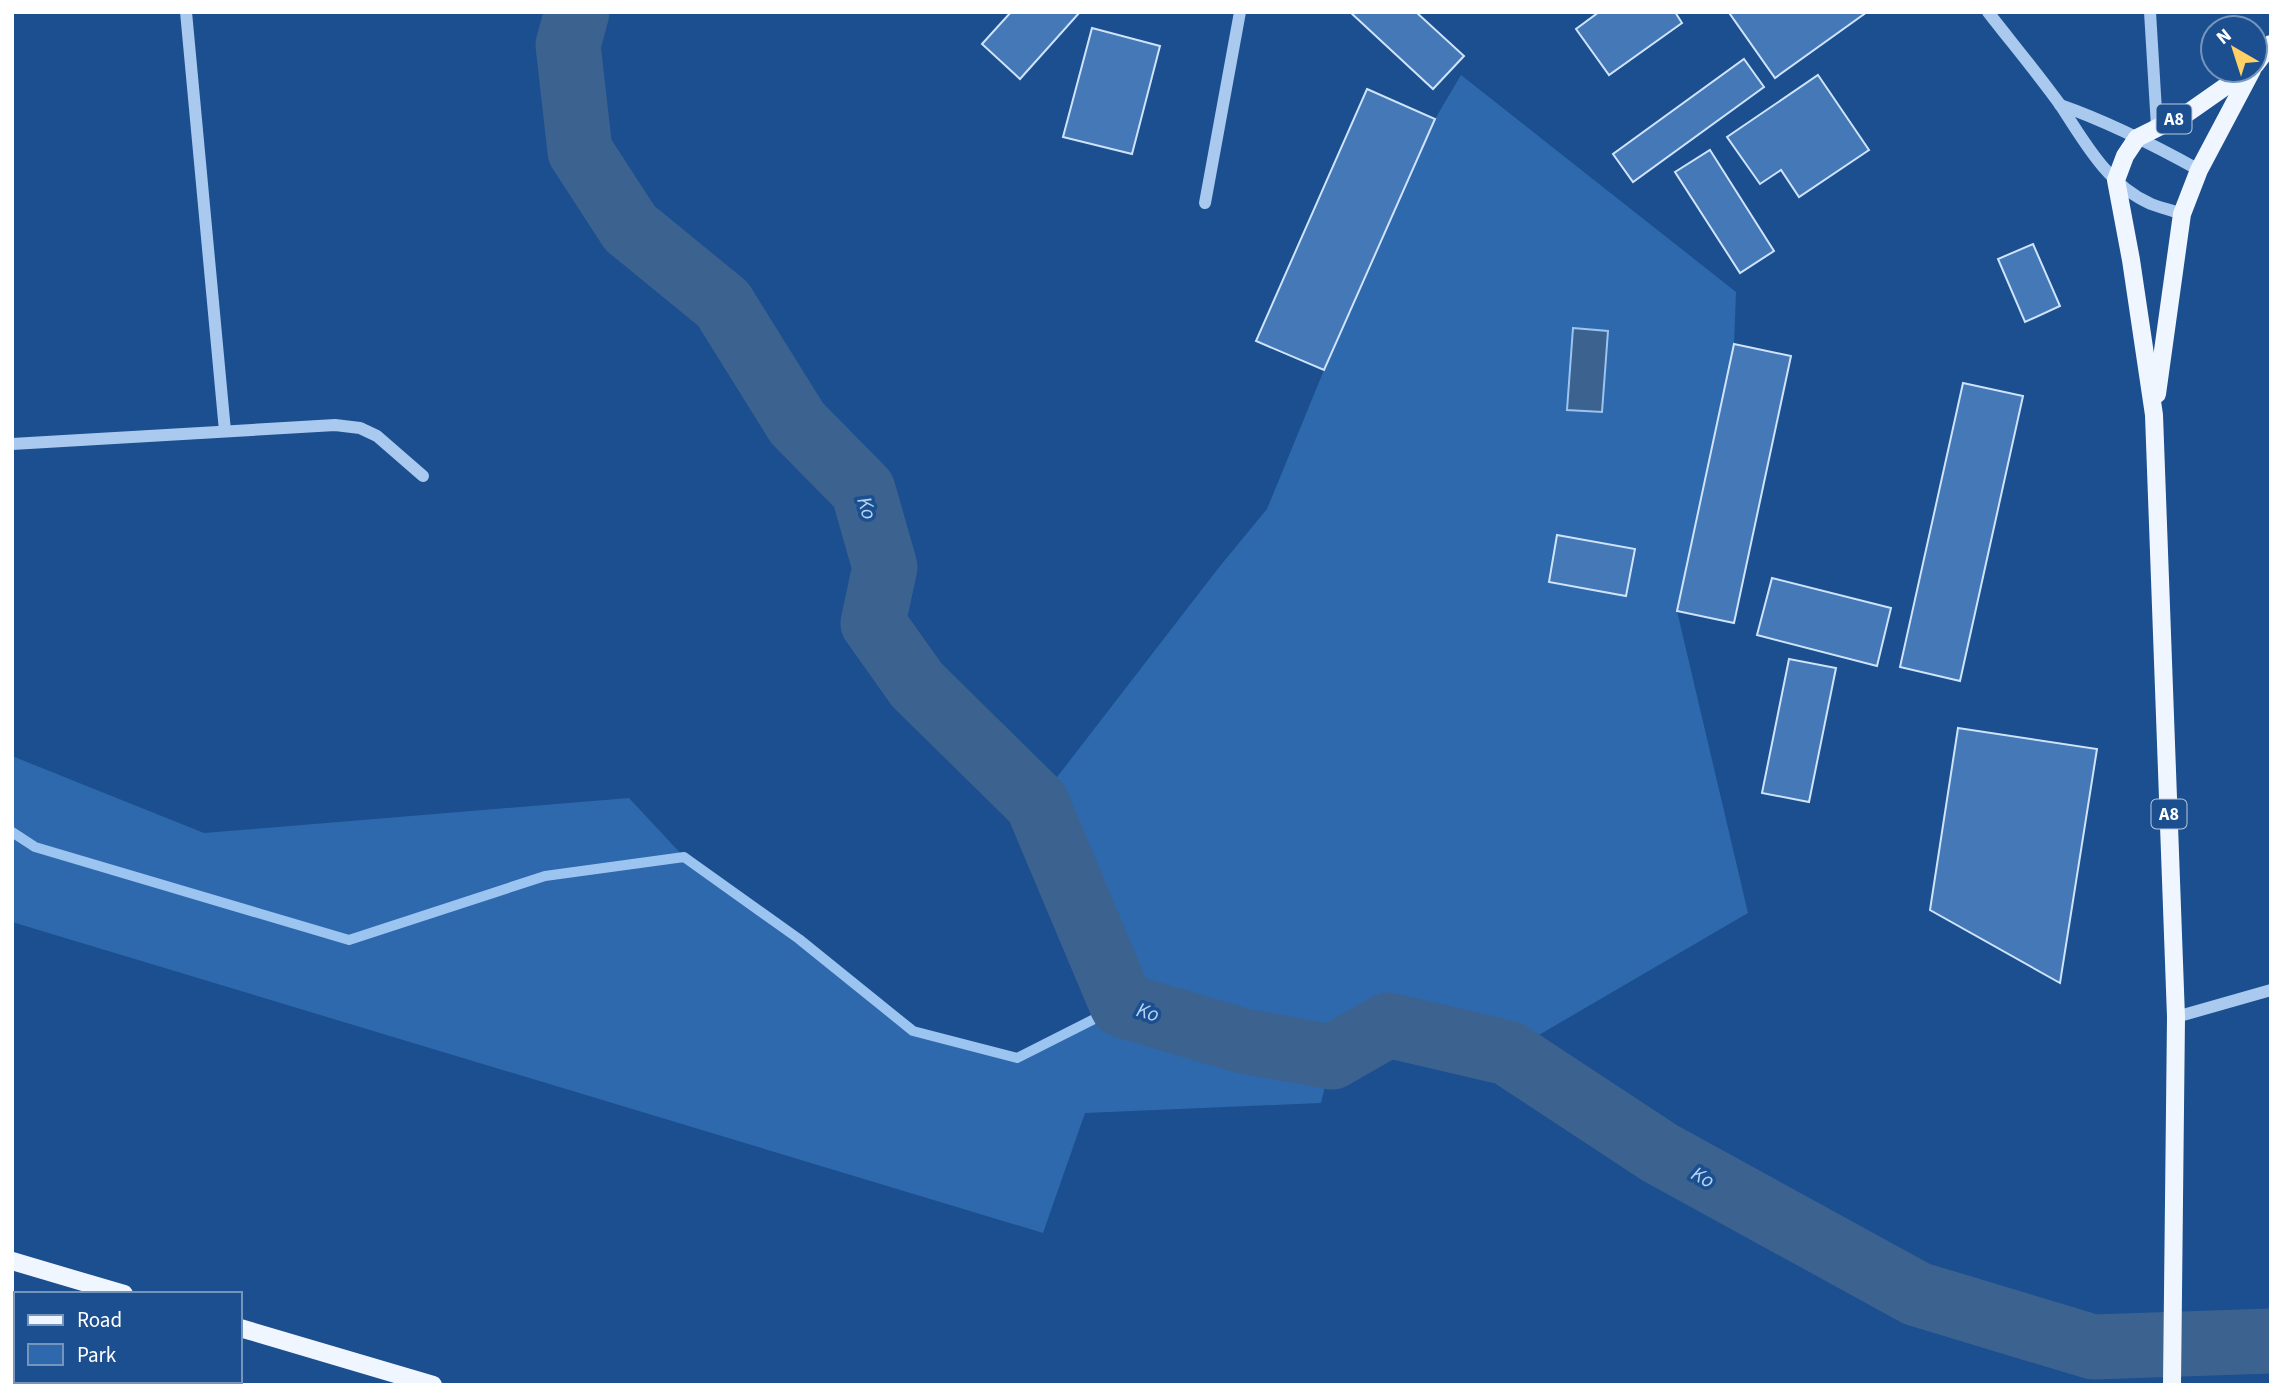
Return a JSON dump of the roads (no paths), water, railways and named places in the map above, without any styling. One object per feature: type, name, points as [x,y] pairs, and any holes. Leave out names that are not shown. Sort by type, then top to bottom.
[{"type":"main road","name":"A8","points":[[2172,1385],[2176,1017],[2154,415],[2116,180],[2125,156],[2137,138],[2189,112],[2230,84]]},
{"type":"main road","name":"A8","points":[[2154,415],[2182,214],[2199,170],[2245,84]]},
{"type":"main road","points":[[12,1261],[117,1292]]},
{"type":"main road","points":[[242,1329],[433,1385]]},
{"type":"street","points":[[186,12],[225,431]]},
{"type":"street","points":[[1205,203],[1240,12]]},
{"type":"street","points":[[1988,12],[2060,105],[2081,138],[2116,180],[2150,203],[2182,214]]},
{"type":"street","points":[[2150,12],[2157,127]]},
{"type":"street","points":[[2060,105],[2097,118],[2199,170]]},
{"type":"street","points":[[12,444],[335,425],[360,428],[377,436],[423,477]]},
{"type":"street","points":[[2176,1017],[2271,989]]},
{"type":"waterway","name":"Ko","points":[[577,12],[568,45],[580,151],[630,228],[723,304],[797,423],[863,490],[885,567],[873,623],[917,685],[1037,803],[1122,1005],[1243,1041],[1332,1057],[1388,1025],[1508,1053],[1660,1153],[1917,1294],[2093,1347],[2271,1341]]},
{"type":"waterway","points":[[12,832],[35,847],[349,940],[545,876],[684,857],[799,939],[913,1031],[1017,1058],[1122,1005]]}]
